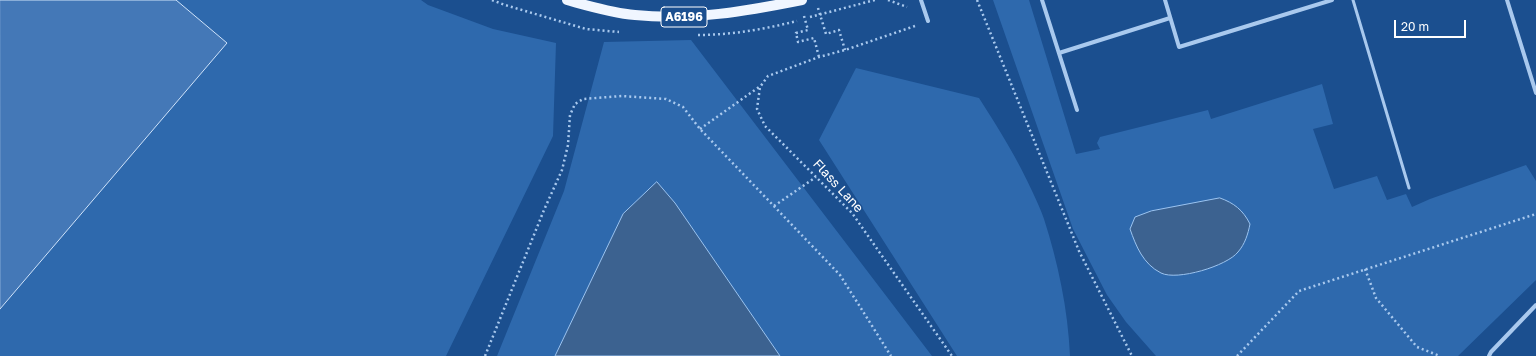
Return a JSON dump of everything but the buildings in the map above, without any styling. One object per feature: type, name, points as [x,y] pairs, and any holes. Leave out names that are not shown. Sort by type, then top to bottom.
[{"type":"main road","name":"A6196","points":[[567,0],[602,9],[635,15],[680,17],[748,11],[802,0]]},
{"type":"street","points":[[921,0],[928,21]]},
{"type":"street","points":[[1042,0],[1077,110]]},
{"type":"street","points":[[1165,0],[1179,47],[1332,0]]},
{"type":"street","points":[[1507,0],[1536,93]]},
{"type":"street","points":[[1059,54],[1170,18]]},
{"type":"street","points":[[1489,356],[1491,352],[1536,305]]},
{"type":"lane","points":[[1353,0],[1409,188]]},
{"type":"path","points":[[888,0],[909,7]]},
{"type":"path","points":[[977,0],[1079,251],[1132,356]]},
{"type":"path","points":[[820,14],[826,34],[839,30],[845,50]]},
{"type":"path","points":[[805,18],[808,30],[796,33],[798,42],[814,38],[819,57]]},
{"type":"path","points":[[700,129],[760,87],[768,76],[819,57],[845,50],[928,21]]},
{"type":"path","name":"Flass Lane","points":[[760,87],[757,109],[765,126],[852,213],[952,356]]},
{"type":"path","points":[[485,356],[544,210],[562,170],[568,145],[570,115],[575,104],[583,99],[622,96],[666,99],[683,108],[700,129],[840,275],[891,356]]},
{"type":"path","points":[[774,206],[816,177]]},
{"type":"path","points":[[1237,356],[1299,291],[1536,214]]},
{"type":"path","points":[[1365,269],[1376,298],[1417,347],[1440,356]]},
{"type":"shaded area","points":[[0,0],[421,0],[428,5],[493,29],[556,43],[553,136],[446,356],[0,356]]},
{"type":"shaded area","points":[[993,0],[1029,0],[1076,154],[1100,149],[1097,143],[1100,137],[1208,110],[1211,119],[1322,84],[1333,124],[1313,129],[1334,189],[1377,176],[1387,200],[1406,194],[1412,207],[1430,199],[1526,165],[1536,181],[1536,280],[1458,356],[1156,356],[1126,322],[1107,295],[1073,229]],"holes":[[[1197,203],[1226,261],[1198,272],[1183,275],[1151,211]]]},
{"type":"shaded area","points":[[691,40],[932,356],[780,356],[675,203],[657,182],[623,214],[555,356],[497,356],[564,191],[604,42]]},
{"type":"shaded area","points":[[856,68],[979,98],[1015,157],[1043,216],[1062,286],[1070,356],[957,356],[819,140]]},
{"type":"shaded area","points":[[657,182],[675,203],[780,356],[555,356],[623,214]]},
{"type":"shaded area","points":[[1220,198],[1230,202],[1238,208],[1250,224],[1243,246],[1238,252],[1224,262],[1213,267],[1189,274],[1168,275],[1161,273],[1149,265],[1141,254],[1130,229],[1135,217],[1151,211]]}]
